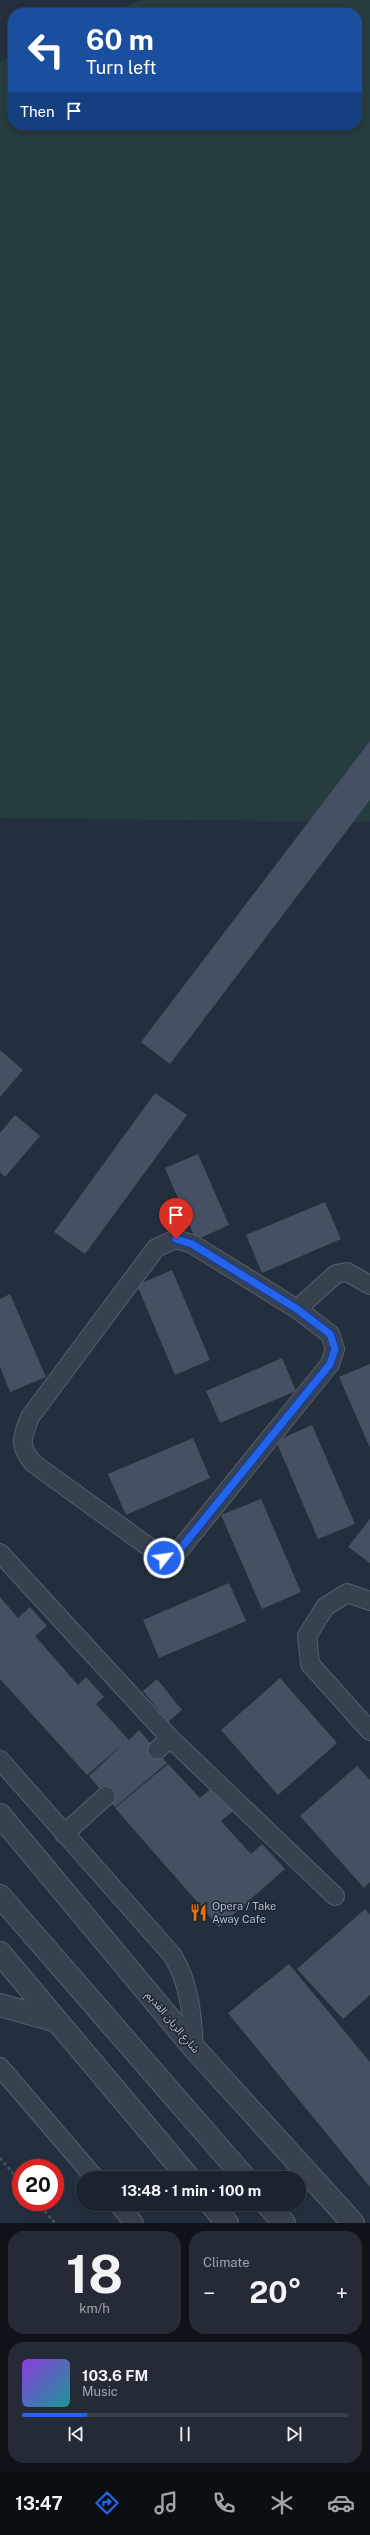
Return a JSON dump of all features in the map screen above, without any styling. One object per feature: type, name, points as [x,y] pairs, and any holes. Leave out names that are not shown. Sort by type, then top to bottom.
[{"type":"street","name":"شارع الريان القديم","points":[[0,1814],[194,2048],[353,2223]]},
{"type":"street","points":[[0,1896],[239,2171]]},
{"type":"street","points":[[0,1953],[183,2171]]},
{"type":"street","points":[[0,2005],[57,2021]]},
{"type":"street","points":[[217,2211],[227,2223]]},
{"type":"street","points":[[273,2211],[284,2223]]},
{"type":"lane","points":[[176,1239],[192,1244],[297,1309],[330,1334],[335,1349],[330,1364],[177,1553],[164,1558],[33,1463],[23,1451],[22,1436],[30,1417],[156,1248],[176,1239]]},
{"type":"lane","points":[[297,1309],[336,1274],[347,1272],[370,1285]]},
{"type":"lane","points":[[0,1553],[170,1738],[335,1896]]},
{"type":"lane","points":[[370,1601],[347,1593],[325,1607],[307,1636],[310,1664],[370,1730]]},
{"type":"lane","points":[[157,1750],[170,1738]]},
{"type":"lane","points":[[0,1760],[173,1956],[186,1981],[189,1995],[194,2048]]},
{"type":"lane","points":[[64,1834],[106,1796]]},
{"type":"lane","points":[[0,2067],[89,2171]]},
{"type":"lane","points":[[124,2211],[134,2223]]},
{"type":"path","points":[[0,2158],[12,2172]]},
{"type":"path","points":[[45,2211],[55,2223]]},
{"type":"green space","points":[[140,0],[370,0],[370,822],[0,818],[0,62],[8,58],[8,130],[362,130],[362,8],[122,8]]},
{"type":"building","points":[[370,741],[370,800],[170,1064],[141,1042]]},
{"type":"building","points":[[0,1050],[23,1070],[0,1097]]},
{"type":"building","points":[[155,1093],[187,1115],[85,1254],[54,1232]]},
{"type":"building","points":[[15,1115],[40,1136],[5,1177],[0,1172],[0,1133]]},
{"type":"building","points":[[198,1154],[229,1225],[196,1240],[165,1168]]},
{"type":"building","points":[[325,1202],[341,1239],[262,1273],[246,1235]]},
{"type":"building","points":[[172,1270],[210,1360],[175,1375],[137,1285]]},
{"type":"building","points":[[10,1294],[46,1377],[10,1392],[0,1367],[0,1299]]},
{"type":"building","points":[[282,1358],[296,1391],[220,1423],[206,1391]]},
{"type":"building","points":[[370,1364],[370,1448],[339,1377]]},
{"type":"building","points":[[312,1425],[355,1524],[318,1539],[276,1441]]},
{"type":"building","points":[[193,1438],[210,1478],[126,1515],[108,1474]]},
{"type":"building","points":[[261,1499],[301,1592],[262,1609],[221,1515]]},
{"type":"building","points":[[370,1519],[370,1563],[348,1547]]},
{"type":"building","points":[[229,1583],[246,1621],[159,1658],[143,1620]]},
{"type":"building","points":[[0,1597],[18,1618],[30,1607],[47,1626],[35,1636],[78,1685],[86,1677],[104,1697],[96,1704],[129,1740],[139,1730],[167,1763],[115,1807],[89,1776],[124,1743],[87,1775],[0,1679]]},
{"type":"building","points":[[280,1678],[337,1743],[278,1795],[221,1730]]},
{"type":"building","points":[[157,1679],[182,1710],[168,1722],[143,1691]]},
{"type":"building","points":[[168,1764],[200,1798],[212,1788],[233,1811],[221,1821],[251,1854],[262,1844],[285,1869],[219,1927],[115,1808]]},
{"type":"building","points":[[357,1766],[370,1780],[370,1882],[364,1888],[300,1816]]},
{"type":"building","points":[[365,1909],[370,1915],[370,1995],[343,2019],[297,1969]]},
{"type":"building","points":[[289,1964],[370,2062],[370,2187],[228,2013]]},
{"type":"place","name":"Opera / Take Away Cafe","points":[[199,1912]]},
{"type":"route","points":[[164,1558],[177,1553],[330,1364],[335,1349],[330,1334],[297,1309],[192,1244],[176,1239]]}]
